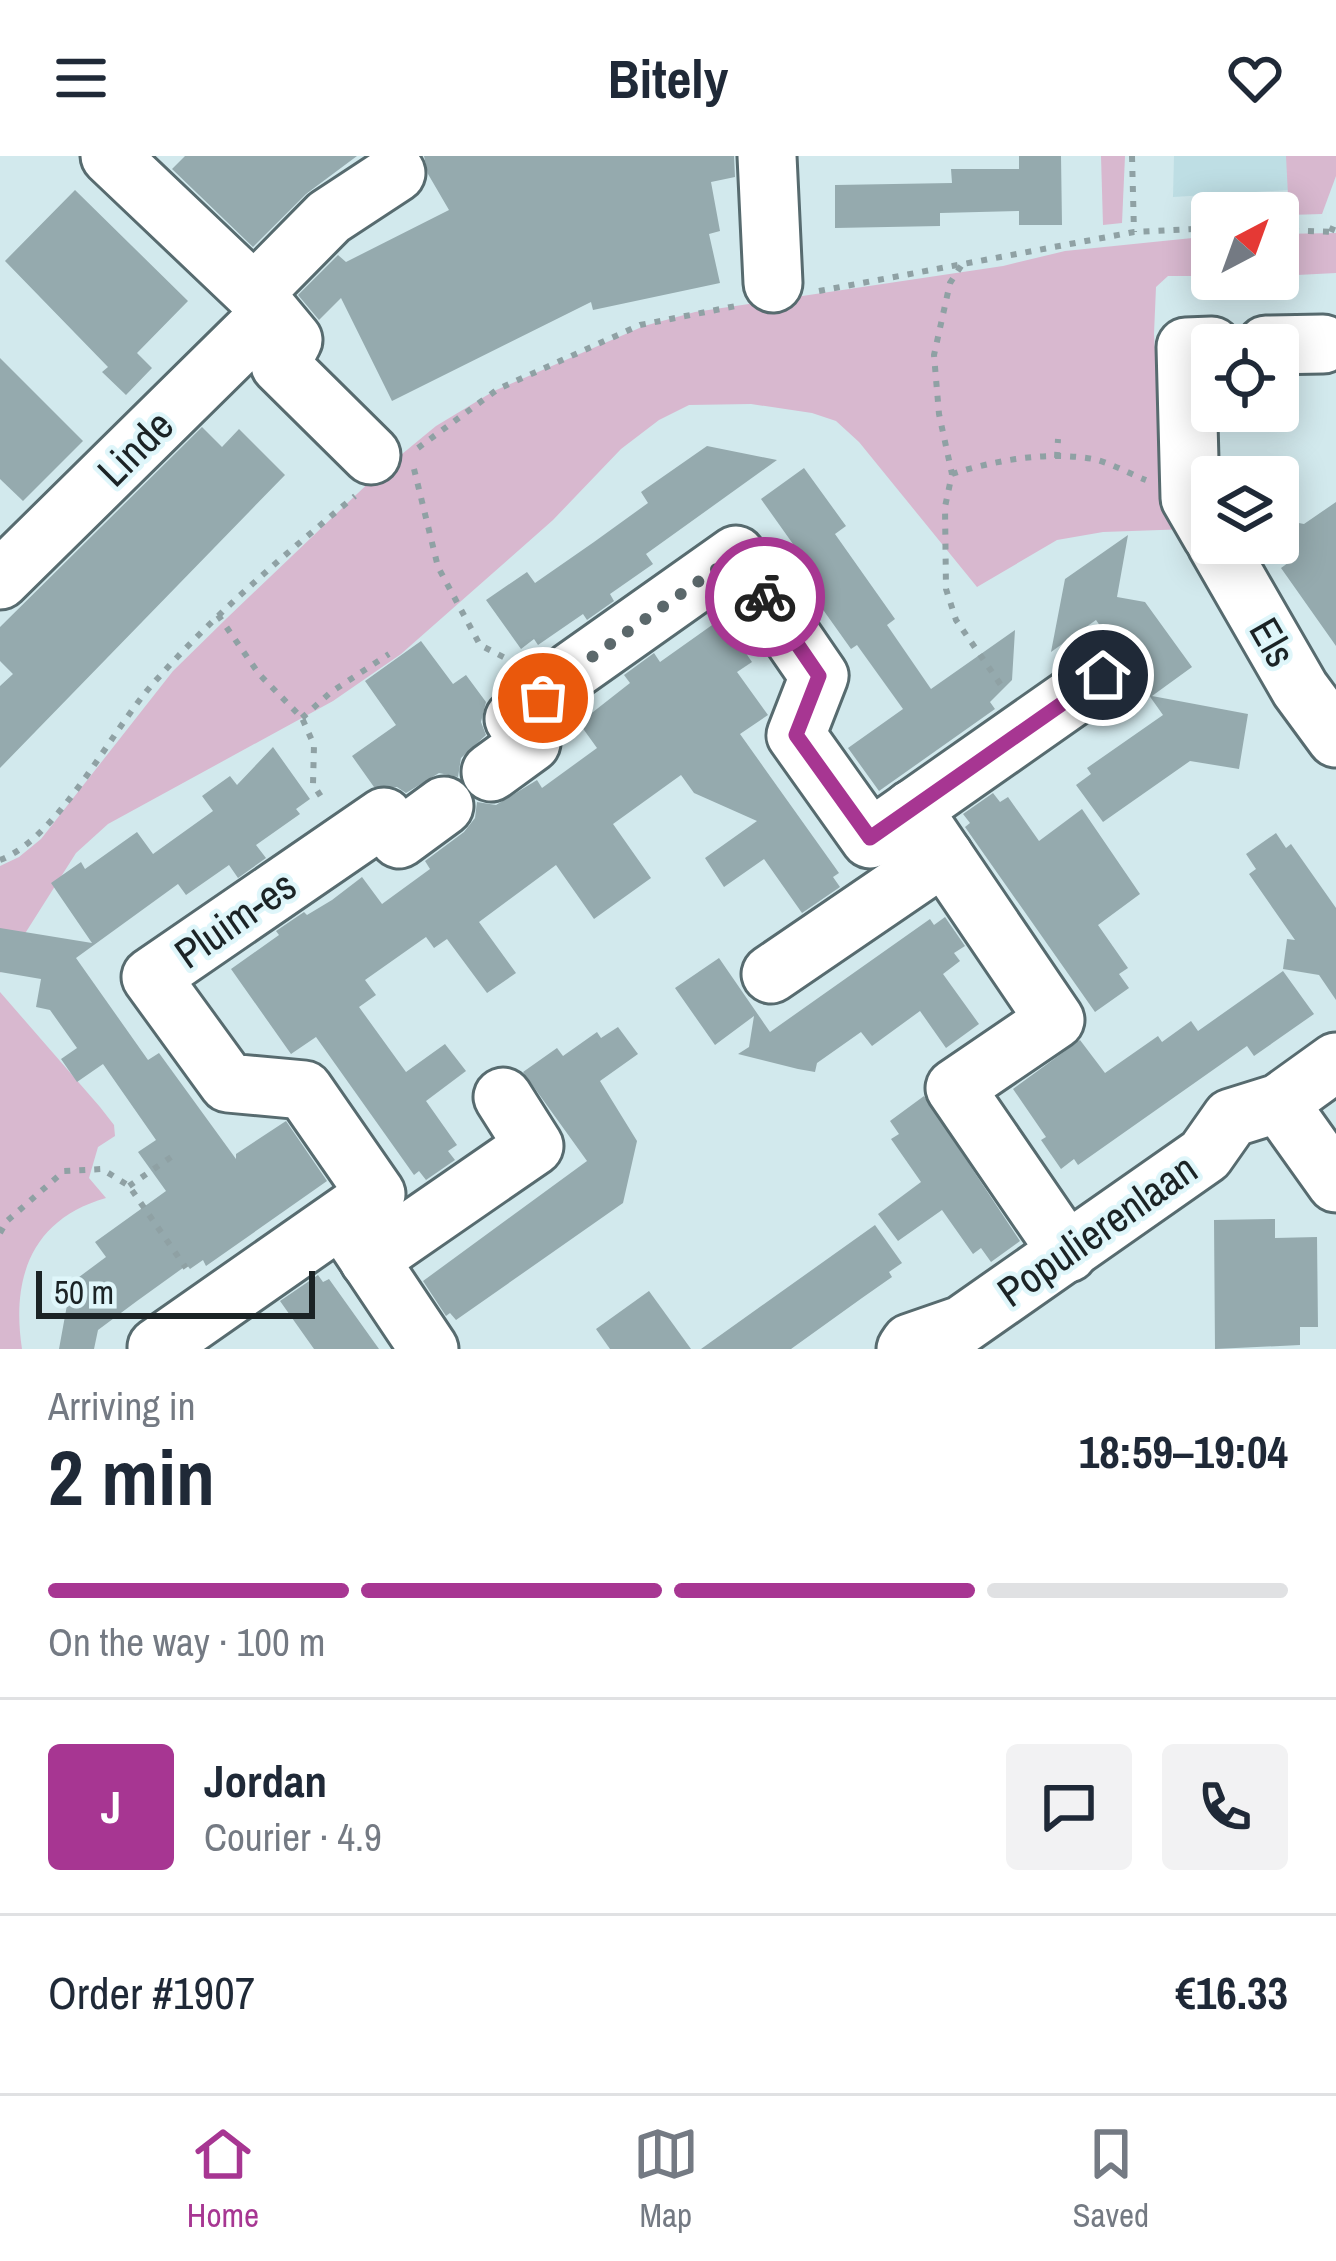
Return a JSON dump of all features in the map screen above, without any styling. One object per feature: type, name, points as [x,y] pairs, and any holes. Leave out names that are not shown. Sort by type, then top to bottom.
[{"type":"street","points":[[110,156],[262,304],[293,340],[280,365],[380,467]]},
{"type":"street","points":[[767,156],[774,294]]},
{"type":"street","name":"Linde","points":[[0,580],[262,304],[329,218],[396,173]]},
{"type":"street","points":[[1299,344],[1323,344]]},
{"type":"street","name":"Els","points":[[1191,347],[1186,347],[1191,392]]},
{"type":"street","points":[[491,772],[532,743],[514,719],[572,671],[736,555],[819,676],[796,735],[870,838],[1103,675]]},
{"type":"street","name":"Els","points":[[1228,564],[1300,689],[1336,738]]},
{"type":"street","name":"Pluim-es","points":[[355,1239],[376,1194],[304,1090],[228,1083],[151,977],[384,817],[399,839],[444,806]]},
{"type":"street","points":[[912,809],[1054,1020],[956,1088],[1068,1252]]},
{"type":"street","points":[[771,974],[944,856]]},
{"type":"street","name":"Populierenlaan","points":[[906,1349],[910,1343],[962,1325],[1068,1252],[1204,1155],[1231,1118],[1279,1103],[1336,1062]]},
{"type":"street","name":"Pluim-es","points":[[157,1347],[534,1146],[503,1097]]},
{"type":"street","points":[[1279,1103],[1336,1183]]},
{"type":"street","points":[[355,1239],[429,1349]]},
{"type":"path","points":[[1132,156],[1134,232]]},
{"type":"path","points":[[1299,231],[1334,232],[1336,220]]},
{"type":"path","points":[[0,860],[14,855],[70,798],[148,689],[241,591],[380,467],[498,388],[640,326],[774,294],[962,266],[1134,232],[1191,228]]},
{"type":"path","points":[[962,266],[950,283],[934,355],[939,414],[952,474],[945,507],[946,589],[956,620],[1030,726]]},
{"type":"path","points":[[1057,458],[1058,439]]},
{"type":"path","points":[[952,474],[984,464],[1095,459],[1191,517]]},
{"type":"path","points":[[380,467],[480,645],[517,664],[543,698]]},
{"type":"path","points":[[218,615],[259,674],[302,718],[314,745],[313,784],[349,840]]},
{"type":"path","points":[[302,718],[389,654]]},
{"type":"path","points":[[0,1233],[7,1221],[64,1171],[102,1169],[131,1190],[177,1153]]},
{"type":"shaded area","points":[[1101,156],[1125,156],[1122,223],[1103,225]]},
{"type":"shaded area","points":[[1174,156],[1332,156],[1322,188],[1191,192],[1191,196],[1173,197]]},
{"type":"shaded area","points":[[1286,156],[1336,156],[1336,176],[1322,214],[1299,215],[1299,192],[1288,192]]},
{"type":"shaded area","points":[[1336,233],[1336,273],[1299,275],[1299,234]]},
{"type":"shaded area","points":[[1191,238],[1191,276],[1168,276],[1156,287],[1154,334],[1162,475],[1189,529],[1103,532],[1057,540],[977,587],[859,442],[836,421],[751,404],[689,405],[659,420],[621,449],[553,520],[401,654],[333,701],[108,824],[76,853],[0,973],[0,866],[41,839],[173,671],[379,473],[436,426],[494,391],[644,326],[695,312],[1003,266],[1065,251]]},
{"type":"shaded area","points":[[0,992],[100,1107],[114,1125],[115,1136],[98,1147],[89,1178],[106,1198],[60,1220],[32,1254],[20,1298],[22,1349],[0,1349]]},
{"type":"building","points":[[185,156],[357,156],[306,194],[253,247],[172,169]]},
{"type":"building","points":[[424,156],[734,156],[735,177],[711,182],[720,231],[709,234],[720,283],[593,310],[591,302],[392,401],[341,298],[319,320],[298,295],[338,255],[346,262],[449,210],[428,174]]},
{"type":"building","points":[[1019,156],[1061,156],[1062,225],[1019,225],[1019,211],[940,213],[940,226],[835,228],[835,185],[952,183],[951,169],[1019,169]]},
{"type":"building","points":[[75,190],[188,301],[137,353],[152,368],[126,395],[102,372],[108,367],[5,261]]},
{"type":"building","points":[[0,358],[83,441],[23,501],[0,479]]},
{"type":"building","points":[[202,427],[222,447],[239,429],[285,475],[0,768],[0,686],[13,674],[0,661],[0,627]]},
{"type":"building","points":[[707,446],[777,460],[646,554],[653,564],[610,594],[614,601],[587,620],[583,614],[538,645],[534,639],[521,649],[486,600],[527,572],[535,583],[594,542],[648,503],[641,492]]},
{"type":"building","points":[[804,468],[846,526],[835,534],[895,619],[887,625],[931,689],[1015,630],[1012,680],[990,702],[995,709],[879,791],[848,748],[903,709],[857,645],[851,649],[809,590],[820,582],[761,499]]},
{"type":"building","points":[[1336,502],[1336,646],[1281,568],[1299,564],[1299,523]]},
{"type":"building","points":[[1128,535],[1117,597],[1145,602],[1192,667],[1152,696],[1248,714],[1239,769],[1190,761],[1103,822],[1076,785],[1091,774],[1087,768],[1163,715],[1136,677],[1132,657],[1113,644],[1096,620],[1051,652],[1065,579]]},
{"type":"building","points":[[722,618],[752,662],[737,672],[768,715],[740,734],[839,873],[833,877],[840,887],[802,913],[764,859],[724,887],[705,858],[757,821],[694,793],[681,775],[613,824],[651,878],[594,919],[556,865],[479,922],[516,973],[487,993],[447,939],[434,948],[426,937],[365,980],[376,995],[359,1007],[406,1072],[445,1044],[466,1071],[426,1101],[457,1145],[448,1151],[455,1160],[426,1180],[419,1171],[414,1175],[316,1037],[291,1054],[231,969],[279,935],[276,931],[362,877],[382,904],[430,869],[425,861],[464,832],[475,818],[477,802],[496,805],[537,780],[542,788],[597,748],[579,723],[630,683],[624,675],[654,653],[660,662]]},
{"type":"building","points":[[421,641],[453,684],[466,675],[486,702],[481,722],[486,735],[461,758],[458,777],[439,773],[406,793],[397,787],[374,787],[352,756],[396,725],[365,681]]},
{"type":"building","points":[[273,747],[310,799],[296,809],[300,814],[256,845],[266,858],[238,878],[229,865],[186,895],[178,884],[76,958],[148,1060],[159,1053],[236,1159],[236,1154],[286,1121],[327,1181],[206,1266],[203,1260],[190,1269],[187,1265],[137,1301],[98,1330],[94,1349],[59,1349],[71,1283],[106,1257],[95,1242],[166,1191],[138,1152],[156,1140],[103,1064],[77,1082],[61,1059],[77,1048],[50,1010],[36,1007],[41,979],[0,972],[0,928],[92,943],[51,883],[81,862],[85,869],[137,832],[153,854],[213,811],[202,796],[230,776],[237,785]]},
{"type":"building","points":[[993,793],[1000,802],[1008,797],[1039,841],[1082,809],[1140,894],[1098,925],[1128,968],[1119,974],[1129,988],[1095,1012],[965,827],[970,823],[963,814]]},
{"type":"building","points":[[1276,833],[1286,848],[1291,844],[1336,908],[1336,1000],[1319,975],[1283,969],[1287,939],[1295,940],[1249,874],[1256,869],[1246,854]]},
{"type":"building","points":[[945,917],[965,946],[954,953],[960,961],[943,974],[979,1024],[946,1048],[920,1011],[872,1046],[861,1032],[817,1063],[815,1072],[798,1069],[738,1054],[749,1047],[754,1016],[715,1045],[675,988],[719,958],[770,1032],[930,919],[934,925]]},
{"type":"building","points":[[1283,971],[1314,1014],[1254,1056],[1247,1046],[1078,1165],[1074,1159],[1061,1169],[1041,1140],[1046,1137],[1013,1089],[1080,1040],[1105,1073],[1158,1036],[1162,1042],[1191,1021],[1198,1031]]},
{"type":"building","points":[[618,1027],[638,1054],[600,1081],[637,1141],[623,1203],[456,1320],[450,1313],[446,1316],[423,1281],[587,1161],[523,1072],[557,1048],[563,1056],[597,1032],[601,1038]]},
{"type":"building","points":[[924,1096],[1020,1241],[991,1262],[981,1248],[973,1254],[942,1210],[898,1241],[878,1214],[921,1182],[891,1139],[899,1134],[890,1121]]},
{"type":"building","points":[[1275,1219],[1275,1238],[1317,1237],[1318,1327],[1300,1327],[1300,1345],[1215,1349],[1214,1220]]},
{"type":"building","points":[[875,1225],[902,1263],[889,1272],[892,1277],[791,1349],[701,1349]]},
{"type":"building","points":[[318,1275],[323,1282],[329,1279],[379,1349],[314,1349],[280,1301]]},
{"type":"building","points":[[649,1291],[691,1349],[610,1349],[596,1329]]},
{"type":"way so far","points":[[543,698],[572,671],[736,555],[765,597]]},
{"type":"route","points":[[765,597],[819,676],[796,735],[870,838],[1103,675]]}]
